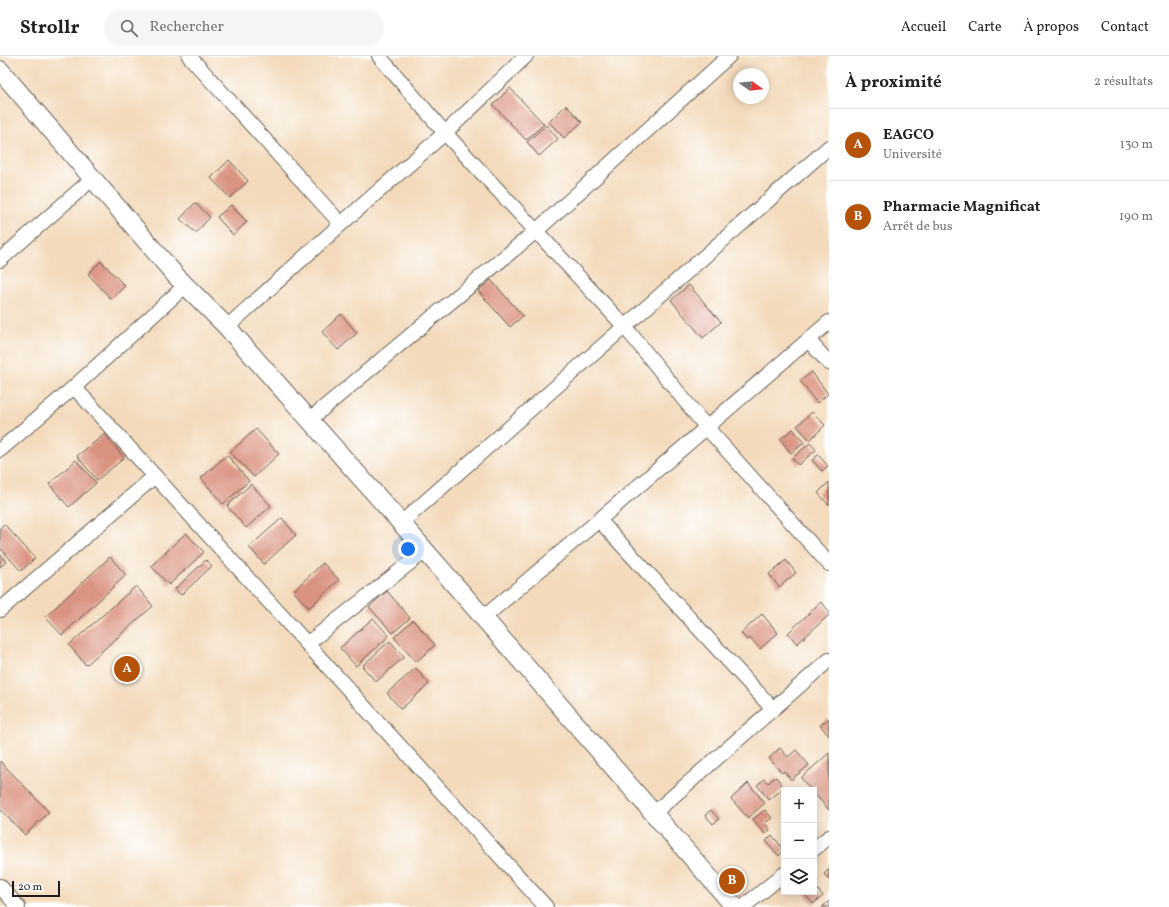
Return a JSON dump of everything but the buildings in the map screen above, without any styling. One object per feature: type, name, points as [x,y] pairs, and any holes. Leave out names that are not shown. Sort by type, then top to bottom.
[{"type":"street","points":[[189,56],[341,224]]},
{"type":"street","points":[[379,56],[445,133],[625,327],[707,428],[829,564]]},
{"type":"street","points":[[227,327],[445,133],[526,56]]},
{"type":"street","points":[[309,420],[536,231],[729,56]]},
{"type":"street","points":[[0,70],[185,286],[227,327],[484,618],[735,907]]},
{"type":"street","points":[[401,524],[829,147]]},
{"type":"street","points":[[0,260],[92,179]]},
{"type":"street","points":[[0,450],[74,387],[185,286]]},
{"type":"street","points":[[484,618],[829,322]]},
{"type":"street","points":[[808,340],[829,363]]},
{"type":"street","points":[[74,387],[308,643],[546,907]]},
{"type":"street","points":[[0,610],[155,476]]},
{"type":"street","points":[[599,520],[772,708]]},
{"type":"street","points":[[308,643],[425,551]]},
{"type":"street","points":[[654,813],[772,708],[829,660]]},
{"type":"street","points":[[817,847],[829,837]]},
{"type":"street","points":[[744,907],[781,876]]},
{"type":"street","points":[[0,886],[18,907]]},
{"type":"place","name":"EAGCO","points":[[127,669]]},
{"type":"place","name":"Pharmacie Magnificat","points":[[732,881]]}]
